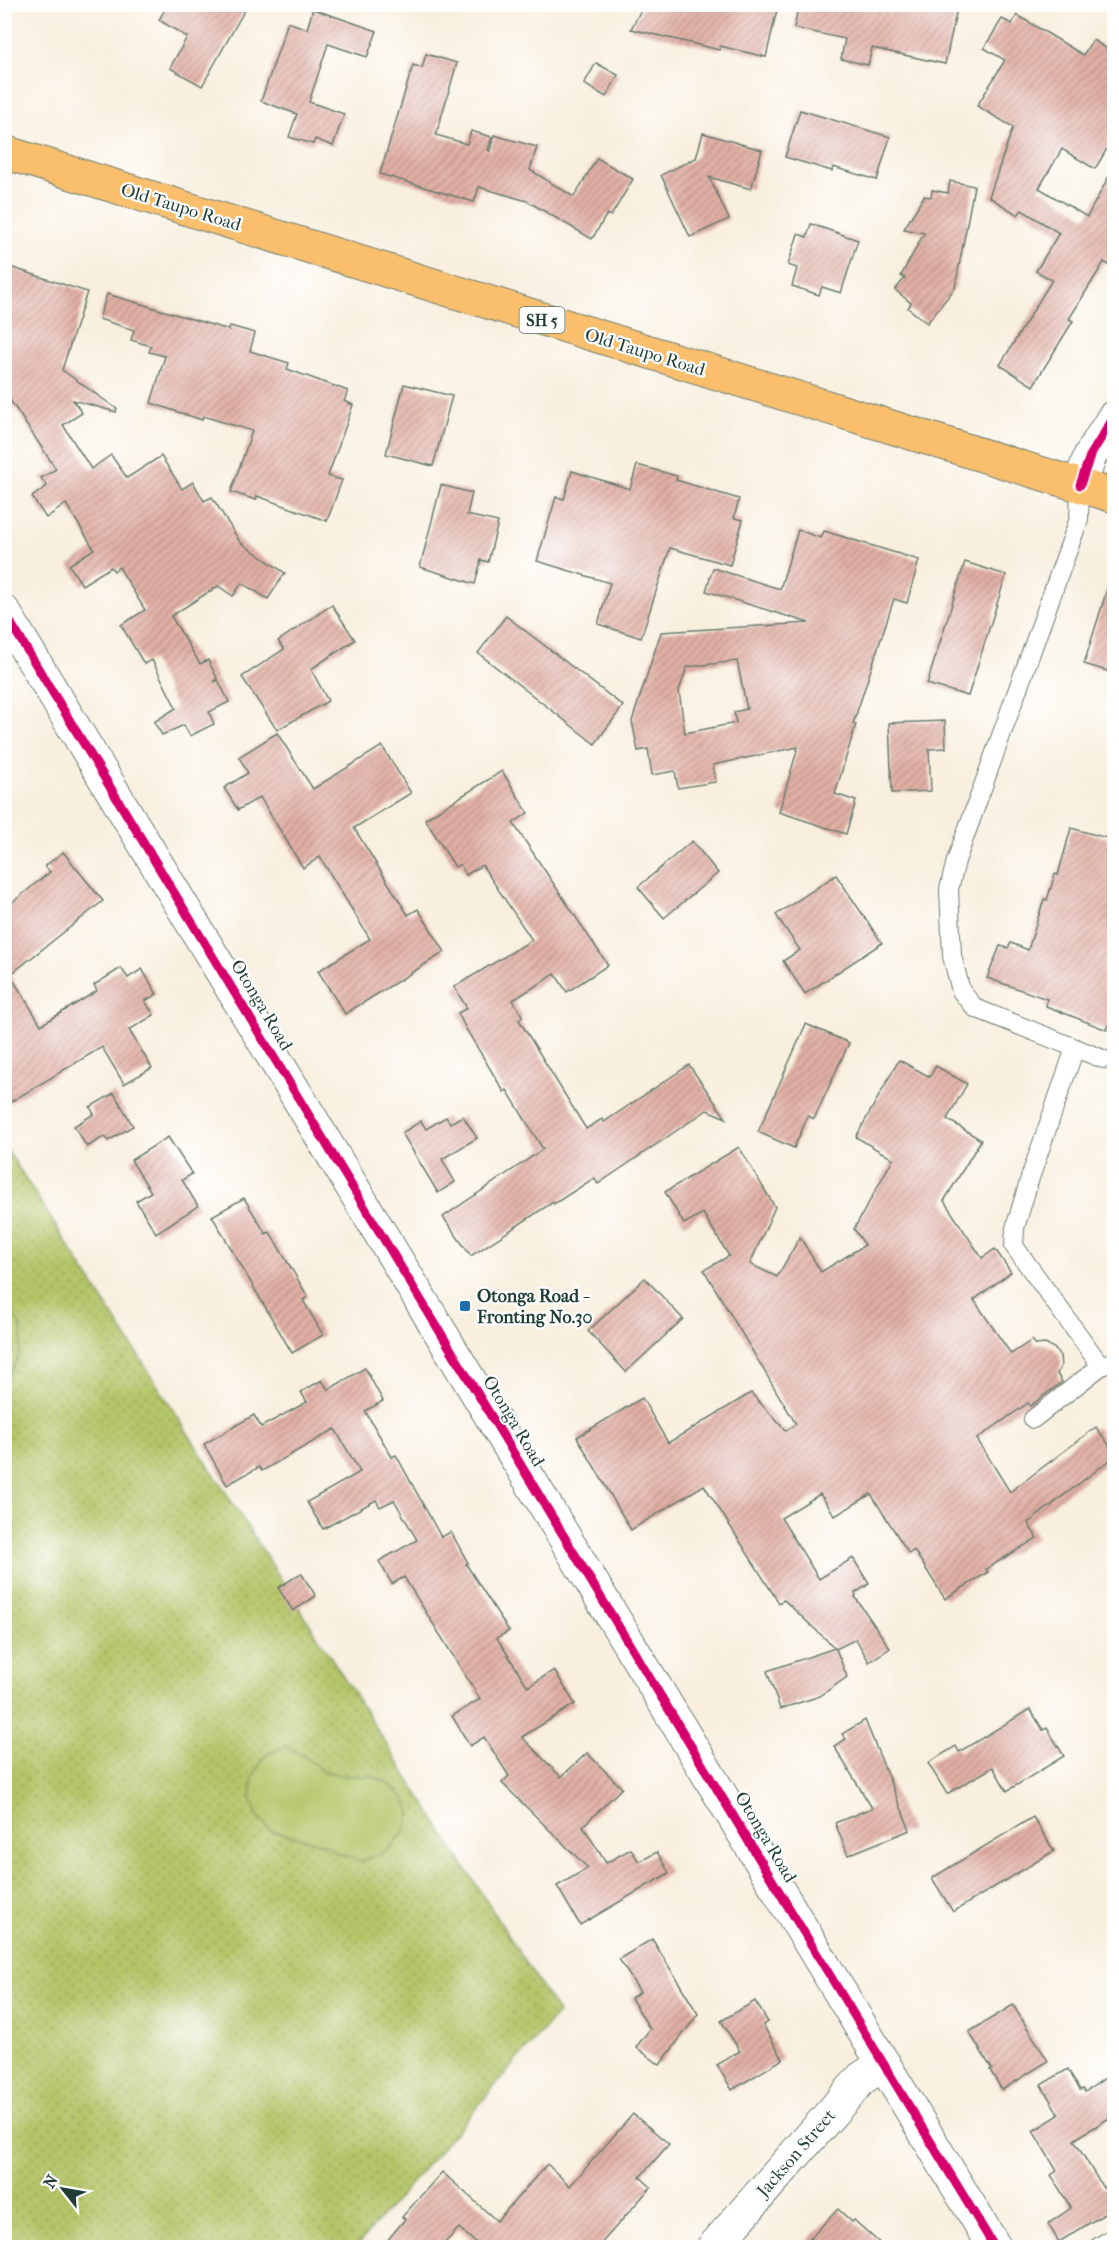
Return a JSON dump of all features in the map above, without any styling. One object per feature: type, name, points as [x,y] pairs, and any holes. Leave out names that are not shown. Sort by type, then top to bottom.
[{"type":"highway","name":"Old Taupo Road","points":[[4,152],[1114,496]]},
{"type":"street","points":[[1080,485],[1090,456],[1114,417]]},
{"type":"street","name":"Otonga Road","points":[[4,612],[995,2247]]},
{"type":"street","name":"Jackson Street","points":[[713,2247],[862,2078],[884,2064]]},
{"type":"lane","points":[[1080,485],[1079,519],[956,861],[949,889],[952,956],[961,991],[975,1008],[1103,1059]]},
{"type":"lane","points":[[1033,1419],[1108,1363],[1014,1246],[1015,1228],[1030,1178],[1075,1048]]},
{"type":"lane","points":[[1097,2247],[1114,2237]]},
{"type":"green space","points":[[4,1145],[558,2013],[356,2247],[5,2247]]},
{"type":"green space","points":[[5,1304],[19,1323],[22,1336],[18,1356],[5,1379]]},
{"type":"green space","points":[[285,1746],[305,1757],[323,1771],[346,1776],[371,1776],[387,1783],[403,1797],[411,1812],[404,1832],[387,1851],[361,1861],[337,1853],[324,1844],[270,1830],[257,1815],[251,1797],[253,1776],[266,1755]]},
{"type":"building","points":[[168,4],[248,4],[202,86],[170,68],[187,37],[159,20]]},
{"type":"building","points":[[644,4],[753,4],[777,10],[766,57],[720,46],[720,50],[631,29]]},
{"type":"building","points":[[799,4],[958,4],[945,64],[872,48],[868,65],[841,59],[845,39],[794,28]]},
{"type":"building","points":[[313,9],[377,31],[367,57],[328,44],[309,102],[344,114],[333,146],[315,139],[313,144],[289,137],[297,114],[261,101],[288,22],[307,29]]},
{"type":"building","points":[[1017,15],[1083,55],[1093,40],[1114,53],[1114,137],[1095,169],[1062,149],[1039,188],[1087,217],[1114,167],[1114,268],[1104,262],[1069,319],[1073,321],[1033,386],[1000,365],[1052,280],[1036,271],[1059,233],[1022,210],[1018,215],[989,197],[1013,127],[977,106],[1005,60],[984,48],[1002,19],[1012,24]]},
{"type":"building","points":[[426,54],[457,63],[436,135],[467,144],[471,131],[492,137],[488,150],[490,151],[494,135],[537,147],[530,170],[574,197],[597,158],[633,179],[611,216],[607,214],[592,239],[527,201],[479,187],[474,202],[380,174],[413,65],[422,68]]},
{"type":"building","points":[[596,63],[618,75],[606,97],[584,84]]},
{"type":"building","points":[[800,110],[890,137],[877,180],[833,167],[832,171],[785,157]]},
{"type":"building","points":[[703,133],[762,150],[751,189],[709,177],[729,219],[690,237],[661,175],[696,158]]},
{"type":"building","points":[[950,181],[974,186],[955,288],[927,323],[908,308],[911,303],[895,290],[905,278],[901,276],[924,233],[904,229],[924,196],[931,197],[932,190],[948,193]]},
{"type":"building","points":[[811,224],[858,240],[841,293],[822,287],[819,295],[792,286],[797,268],[788,265],[798,234],[807,237]]},
{"type":"building","points":[[4,265],[87,292],[62,370],[117,409],[116,412],[73,400],[82,413],[63,425],[91,469],[111,455],[127,478],[161,456],[182,489],[193,482],[204,501],[212,497],[240,542],[285,573],[268,599],[242,583],[233,596],[218,586],[171,616],[200,664],[208,660],[217,678],[214,682],[218,680],[229,702],[209,712],[214,724],[190,736],[184,725],[162,735],[154,722],[176,708],[152,660],[144,664],[121,625],[145,610],[119,567],[114,571],[111,567],[82,585],[69,565],[94,549],[66,504],[46,518],[32,497],[47,486],[41,478],[56,469],[4,391]]},
{"type":"building","points":[[107,294],[229,330],[230,326],[255,333],[250,351],[289,363],[287,369],[348,391],[344,401],[353,405],[328,476],[342,480],[327,521],[257,496],[256,500],[231,492],[252,431],[203,416],[202,420],[151,403],[165,356],[149,352],[151,346],[131,340],[134,330],[99,319]]},
{"type":"building","points":[[404,384],[452,396],[433,466],[386,454]]},
{"type":"building","points":[[637,465],[677,476],[676,480],[739,499],[734,518],[743,520],[730,565],[670,548],[641,638],[598,624],[610,583],[537,561],[556,497],[564,499],[572,471],[630,489]]},
{"type":"building","points":[[441,485],[472,493],[467,515],[498,522],[488,562],[481,560],[475,584],[420,567]]},
{"type":"building","points":[[798,530],[821,538],[824,531],[919,560],[907,603],[894,599],[853,724],[856,724],[835,794],[856,801],[846,834],[779,812],[798,747],[713,765],[716,782],[678,788],[675,771],[652,775],[648,749],[638,751],[632,721],[661,632],[809,623],[706,591],[713,568],[780,589]],"holes":[[[737,661],[747,709],[734,712],[736,723],[685,733],[679,691],[687,667]]]},
{"type":"building","points":[[965,562],[1006,575],[968,696],[927,684]]},
{"type":"building","points":[[1109,583],[1114,583],[1114,673],[1084,664]]},
{"type":"building","points":[[332,605],[355,640],[311,669],[328,701],[277,730],[242,677],[284,649],[278,641]]},
{"type":"building","points":[[506,616],[623,706],[595,744],[478,653]]},
{"type":"building","points":[[945,721],[946,748],[929,749],[931,791],[892,793],[889,723]]},
{"type":"building","points":[[277,733],[313,789],[382,746],[411,793],[354,828],[408,915],[418,909],[445,952],[345,1014],[318,971],[370,939],[320,857],[303,868],[260,797],[238,810],[224,788],[248,773],[239,757]]},
{"type":"building","points":[[502,771],[528,813],[513,823],[608,965],[567,992],[555,974],[513,1000],[523,1017],[519,1020],[586,1129],[602,1119],[604,1122],[689,1065],[726,1118],[707,1110],[598,1184],[594,1178],[471,1256],[443,1217],[543,1149],[507,1090],[504,1092],[466,1029],[458,1013],[467,1008],[454,987],[532,940],[482,865],[466,875],[460,864],[455,867],[425,819]]},
{"type":"building","points":[[1071,828],[1114,840],[1114,1011],[1107,1030],[1046,1006],[1047,999],[987,978],[1000,946],[1008,948],[1011,943],[1028,950],[1044,899],[1047,900],[1055,874],[1058,875]]},
{"type":"building","points":[[692,841],[718,873],[664,918],[638,887]]},
{"type":"building","points":[[63,852],[103,901],[10,975],[41,1025],[97,991],[94,985],[121,968],[128,978],[142,969],[157,994],[145,1001],[154,1015],[129,1030],[152,1068],[124,1084],[102,1047],[4,1106],[4,909],[50,872],[45,866]]},
{"type":"building","points":[[836,875],[882,943],[805,994],[783,961],[800,950],[776,915]]},
{"type":"building","points":[[806,1024],[849,1043],[814,1119],[808,1116],[794,1148],[758,1132]]},
{"type":"building","points":[[899,1060],[930,1077],[936,1066],[967,1084],[947,1119],[981,1140],[944,1201],[982,1258],[995,1249],[1011,1272],[974,1300],[1011,1354],[1032,1340],[1036,1345],[1045,1344],[1054,1348],[1060,1356],[1061,1366],[1057,1374],[1062,1382],[1030,1406],[1028,1403],[977,1439],[1010,1492],[1096,1427],[1114,1452],[1114,1457],[1028,1523],[1037,1538],[986,1569],[988,1572],[945,1599],[914,1550],[909,1554],[871,1494],[835,1516],[820,1494],[781,1518],[819,1579],[853,1558],[869,1584],[855,1593],[855,1597],[890,1648],[869,1662],[856,1639],[836,1649],[847,1677],[820,1696],[780,1709],[767,1671],[835,1648],[784,1600],[779,1603],[704,1485],[631,1530],[577,1437],[642,1398],[668,1443],[751,1393],[786,1431],[796,1424],[704,1270],[729,1256],[703,1213],[684,1224],[665,1192],[739,1147],[775,1207],[750,1264],[777,1277],[800,1237],[821,1272],[865,1245],[854,1229],[893,1159],[856,1137]]},
{"type":"building","points":[[114,1093],[133,1126],[108,1141],[105,1136],[87,1147],[74,1126],[94,1114],[90,1107]]},
{"type":"building","points":[[463,1116],[477,1138],[442,1159],[455,1182],[438,1193],[402,1133],[421,1121],[426,1129],[446,1117],[450,1123]]},
{"type":"building","points":[[168,1137],[192,1174],[182,1180],[198,1206],[156,1233],[136,1201],[151,1192],[131,1160]]},
{"type":"building","points":[[244,1198],[266,1234],[270,1232],[308,1297],[303,1300],[323,1335],[292,1353],[212,1216]]},
{"type":"building","points":[[645,1278],[683,1319],[626,1372],[588,1331]]},
{"type":"building","points":[[365,1368],[383,1401],[365,1411],[392,1457],[396,1455],[441,1537],[451,1532],[468,1563],[466,1564],[509,1631],[497,1638],[528,1687],[554,1670],[575,1704],[522,1737],[561,1777],[587,1753],[622,1788],[583,1826],[606,1863],[631,1849],[639,1862],[657,1852],[669,1873],[580,1925],[557,1886],[588,1868],[502,1783],[509,1776],[484,1737],[470,1746],[452,1716],[480,1699],[404,1577],[392,1584],[379,1561],[417,1540],[394,1500],[380,1507],[376,1500],[323,1529],[307,1502],[360,1472],[335,1429],[262,1471],[259,1467],[227,1485],[204,1444],[254,1415],[261,1427],[307,1402],[301,1392],[322,1380],[328,1390]]},
{"type":"building","points":[[301,1573],[316,1596],[293,1611],[278,1588]]},
{"type":"building","points":[[1030,1709],[1043,1730],[1047,1728],[1064,1756],[1007,1791],[993,1767],[947,1794],[928,1763],[956,1746],[959,1752]]},
{"type":"building","points":[[865,1720],[910,1830],[848,1855],[835,1823],[872,1808],[834,1746],[846,1739],[842,1734]]},
{"type":"building","points":[[1033,1817],[1054,1851],[953,1912],[932,1878]]},
{"type":"building","points":[[652,1939],[698,2014],[660,2065],[636,2047],[650,2029],[631,1998],[640,1992],[619,1959]]},
{"type":"building","points":[[755,2001],[768,2022],[763,2025],[783,2059],[732,2090],[717,2065],[740,2051],[721,2021]]},
{"type":"building","points":[[1013,2005],[1048,2061],[1002,2090],[969,2032]]},
{"type":"building","points":[[1068,2069],[1080,2090],[1083,2089],[1085,2092],[1114,2072],[1114,2115],[1074,2140],[1103,2188],[1114,2181],[1114,2208],[1059,2242],[1048,2224],[1071,2208],[1051,2175],[1057,2171],[1033,2131],[1059,2115],[1041,2085]]},
{"type":"building","points":[[633,2114],[669,2144],[640,2177],[651,2187],[598,2247],[473,2247],[477,2244],[459,2228],[441,2247],[382,2247],[405,2219],[402,2217],[442,2172],[497,2221],[547,2164],[570,2186]]},
{"type":"building","points":[[838,2209],[852,2222],[854,2220],[884,2247],[802,2247]]},
{"type":"cycle path","points":[[1080,485],[1090,456],[1114,417]]},
{"type":"cycle path","points":[[4,612],[995,2248]]},
{"type":"place","name":"Otonga Road - Fronting No.30","points":[[465,1306]]}]
